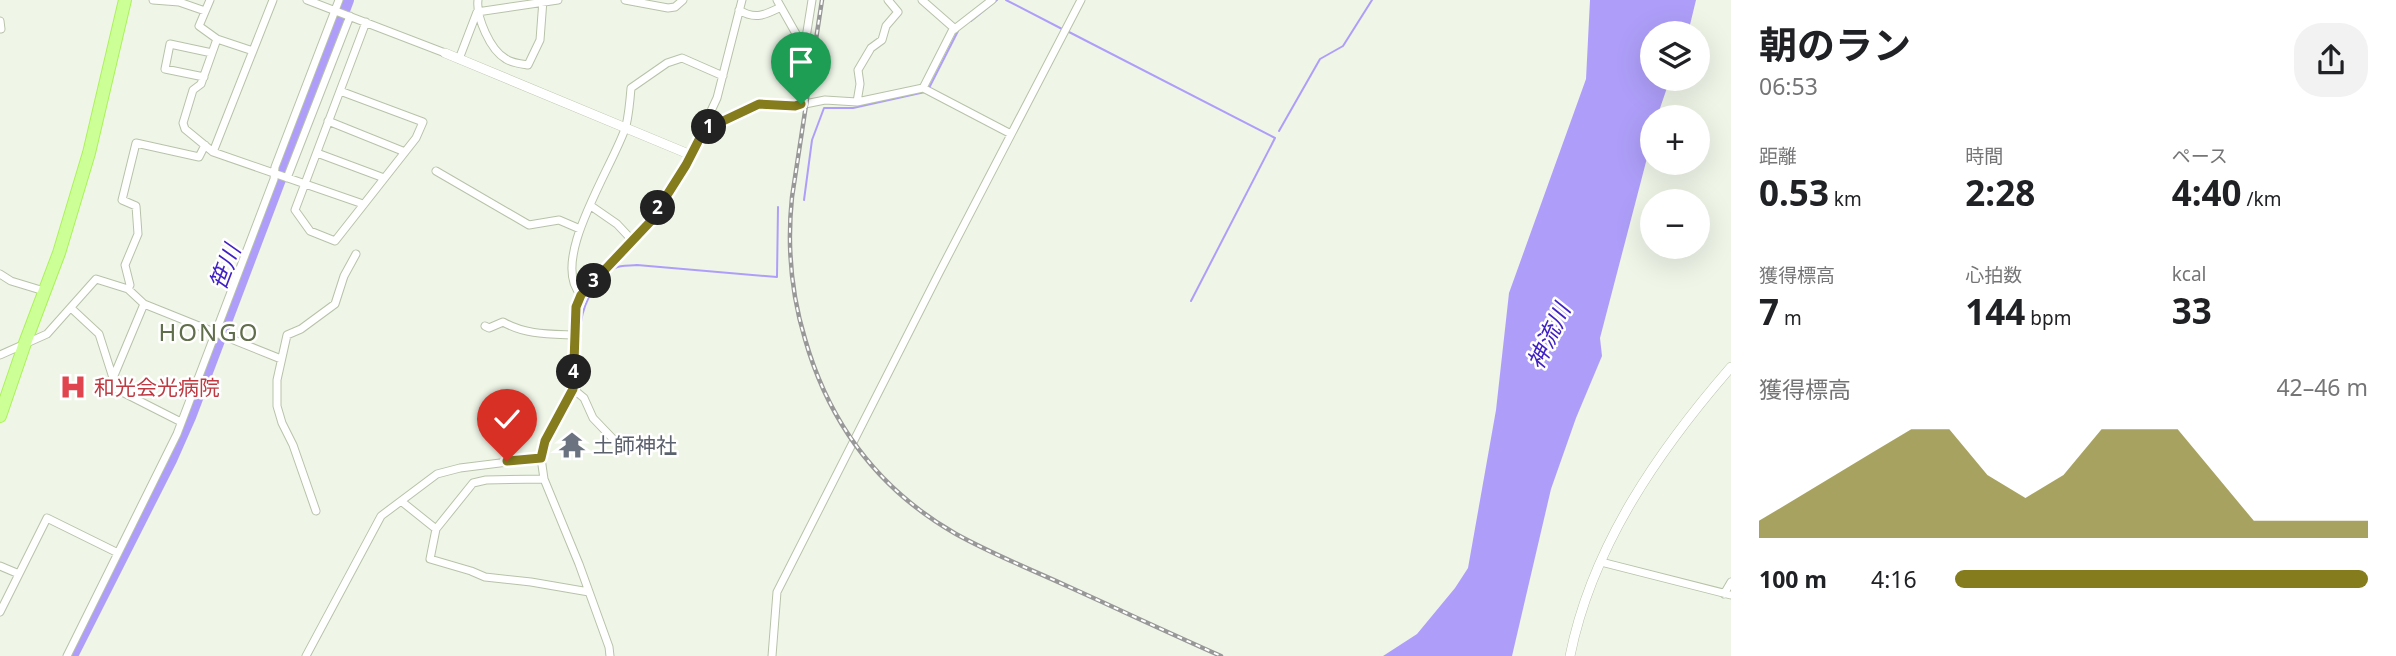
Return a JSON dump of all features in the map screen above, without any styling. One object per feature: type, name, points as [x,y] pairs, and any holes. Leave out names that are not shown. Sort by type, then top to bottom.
[{"type":"main road","points":[[0,416],[24,343],[59,253],[89,153],[125,0]]},
{"type":"street","points":[[153,0],[179,2],[205,11]]},
{"type":"street","points":[[209,0],[199,26],[217,39],[253,51]]},
{"type":"street","points":[[213,152],[273,0]]},
{"type":"street","points":[[307,0],[445,53],[691,155]]},
{"type":"street","points":[[66,656],[181,422],[219,333],[343,13],[339,0]]},
{"type":"street","points":[[459,59],[477,12],[478,0]]},
{"type":"street","points":[[477,12],[558,0]]},
{"type":"street","points":[[625,0],[668,8],[675,7],[683,0]]},
{"type":"street","points":[[610,656],[589,592],[544,478],[541,458],[545,441],[573,389],[576,307],[581,295],[650,222],[691,155],[717,98],[742,0]]},
{"type":"street","points":[[801,104],[812,0]]},
{"type":"street","points":[[857,102],[858,69],[871,48],[882,40],[886,26],[898,12],[888,0]]},
{"type":"street","points":[[922,0],[955,29]]},
{"type":"street","points":[[923,88],[955,29],[992,0]]},
{"type":"street","points":[[772,656],[777,592],[1081,0]]},
{"type":"street","points":[[477,12],[485,32],[505,59],[528,65],[540,40],[543,1]]},
{"type":"street","points":[[739,10],[748,16],[762,16],[779,3],[805,50]]},
{"type":"street","points":[[282,175],[275,167],[343,13]]},
{"type":"street","points":[[340,91],[424,122],[416,138],[334,241],[310,231],[295,211],[328,121],[366,22]]},
{"type":"street","points":[[217,39],[201,84],[192,90],[183,123],[185,129],[213,152],[363,204]]},
{"type":"street","points":[[204,77],[165,69],[170,44],[212,53]]},
{"type":"street","points":[[581,295],[573,282],[571,259],[580,229],[626,127],[631,88],[667,63],[682,58],[723,76]]},
{"type":"street","points":[[704,130],[759,104],[795,106],[825,100],[857,102],[923,88],[1011,134]]},
{"type":"street","points":[[328,121],[404,152]]},
{"type":"street","points":[[128,289],[130,285],[125,265],[138,234],[138,215],[136,205],[121,200],[136,143],[199,157],[205,145]]},
{"type":"street","points":[[317,153],[384,178]]},
{"type":"street","points":[[436,171],[528,225],[559,220],[580,229]]},
{"type":"street","points":[[591,206],[617,224],[632,240]]},
{"type":"street","points":[[316,511],[293,445],[282,423],[277,405],[277,380],[287,335],[301,329],[335,304],[344,276],[356,254]]},
{"type":"street","points":[[0,274],[11,281],[44,291]]},
{"type":"street","points":[[0,355],[47,334],[96,279],[128,289],[144,304],[281,359]]},
{"type":"street","points":[[113,378],[144,304]]},
{"type":"street","points":[[71,308],[99,334],[114,388],[181,422]]},
{"type":"street","points":[[485,326],[489,328],[503,323],[518,331],[545,335],[575,335]]},
{"type":"street","points":[[1570,656],[1601,562],[1621,520],[1669,445],[1731,367]]},
{"type":"street","points":[[573,389],[584,398],[593,418],[615,440]]},
{"type":"street","points":[[306,656],[381,516],[426,481],[446,471],[541,458]]},
{"type":"street","points":[[544,478],[473,483],[436,529],[430,559],[471,570],[485,577],[589,592]]},
{"type":"street","points":[[401,501],[436,529]]},
{"type":"street","points":[[0,612],[47,518],[118,553]]},
{"type":"street","points":[[1601,562],[1728,594],[1731,582]]},
{"type":"street","points":[[0,566],[19,575]]},
{"type":"water","name":"神流川","points":[[1590,0],[1696,0],[1691,21],[1640,21],[1640,91],[1666,91],[1661,105],[1640,105],[1640,175],[1643,175],[1600,338],[1602,356],[1551,489],[1512,656],[1383,656],[1417,634],[1468,568],[1496,410],[1509,293],[1586,79]]},
{"type":"waterway","name":"笹川","points":[[72,656],[190,417],[348,0]]},
{"type":"waterway","points":[[971,21],[997,0]]},
{"type":"waterway","points":[[1006,0],[1064,30]]},
{"type":"waterway","points":[[1279,131],[1320,59],[1343,46],[1372,0]]},
{"type":"waterway","points":[[929,88],[958,31]]},
{"type":"waterway","points":[[1069,32],[1275,138],[1191,301]]},
{"type":"waterway","points":[[804,200],[812,140],[824,108],[853,108],[925,92]]},
{"type":"waterway","points":[[581,336],[582,317],[589,297],[600,280],[617,267],[637,265],[777,277],[778,207]]},
{"type":"railway","points":[[822,0],[792,197],[790,251],[793,287],[805,339],[815,370],[843,426],[861,452],[903,497],[956,534],[1221,656]]},
{"type":"place","name":"和光会光病院","points":[[73,387]]},
{"type":"place","name":"土師神社","points":[[572,445]]},
{"type":"district","name":"HONGO","points":[[209,331]]},
{"type":"route","points":[[507,461],[541,458],[545,441],[573,389],[576,307],[581,295],[650,222],[686,165],[704,130],[759,104],[801,104]]}]
